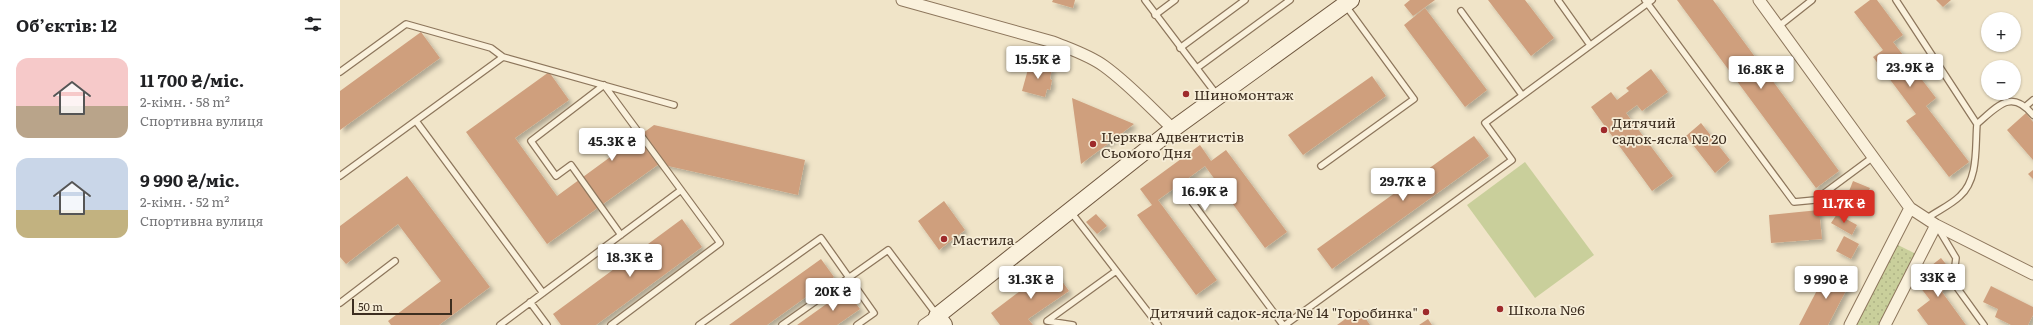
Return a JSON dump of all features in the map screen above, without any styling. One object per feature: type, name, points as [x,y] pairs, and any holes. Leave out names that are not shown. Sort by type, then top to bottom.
[{"type":"street","points":[[902,0],[1053,42],[1076,51],[1102,65],[1123,80],[1173,129]]},
{"type":"street","points":[[1759,0],[1910,208],[1936,225],[2033,274]]},
{"type":"street","points":[[935,322],[1070,210],[1173,129],[1348,2]]},
{"type":"street","points":[[1850,325],[1910,208]]},
{"type":"street","points":[[1885,325],[1936,225]]},
{"type":"lane","points":[[1145,0],[1218,96]]},
{"type":"lane","points":[[1155,15],[1175,0]]},
{"type":"lane","points":[[1180,48],[1245,0]]},
{"type":"lane","points":[[1197,68],[1290,0]]},
{"type":"lane","points":[[1558,0],[1590,45]]},
{"type":"lane","points":[[1778,26],[1812,0]]},
{"type":"lane","points":[[1896,0],[1977,124],[1974,170],[1966,188],[1960,196],[1926,219]]},
{"type":"lane","points":[[1192,202],[1284,325],[1512,160],[1485,123],[1648,1],[1794,202],[1815,200],[1873,157]]},
{"type":"lane","points":[[1321,166],[1414,99],[1348,2]]},
{"type":"lane","points":[[1461,11],[1522,95]]},
{"type":"lane","points":[[340,72],[406,24],[490,48],[503,57],[674,105]]},
{"type":"lane","points":[[340,176],[503,57]]},
{"type":"lane","points":[[604,85],[720,243],[610,325]]},
{"type":"lane","points":[[604,85],[531,141],[556,176],[571,165],[621,235]]},
{"type":"lane","points":[[2026,106],[2033,100]]},
{"type":"lane","points":[[1977,124],[2004,102],[2017,101],[2026,106],[2033,115]]},
{"type":"lane","points":[[416,121],[543,292]]},
{"type":"lane","points":[[500,325],[681,190]]},
{"type":"lane","points":[[1070,210],[1158,325]]},
{"type":"lane","points":[[1936,225],[1956,258],[1953,282],[1984,325]]},
{"type":"lane","points":[[699,325],[822,238],[874,313],[857,325]]},
{"type":"lane","points":[[782,325],[888,250],[935,322]]},
{"type":"lane","points":[[340,303],[395,261]]},
{"type":"lane","points":[[1073,325],[1047,321],[1116,271]]},
{"type":"lane","points":[[530,302],[547,325]]},
{"type":"green space","points":[[1525,162],[1594,255],[1535,298],[1467,205]]},
{"type":"green space","points":[[1896,244],[1916,254],[1880,325],[1855,325]]},
{"type":"building","points":[[1053,0],[1075,0],[1073,8],[1052,2]]},
{"type":"building","points":[[1410,0],[1435,0],[1413,16],[1404,5]]},
{"type":"building","points":[[1488,0],[1525,0],[1554,38],[1531,56]]},
{"type":"building","points":[[1677,0],[1713,0],[1839,171],[1816,188]]},
{"type":"building","points":[[1870,0],[1877,0],[1903,35],[1893,42],[1936,98],[1926,106],[1969,162],[1949,177],[1906,121],[1916,114],[1873,57],[1883,50],[1854,12]]},
{"type":"building","points":[[1936,0],[1951,0],[1943,7]]},
{"type":"building","points":[[1425,8],[1487,90],[1465,107],[1404,25]]},
{"type":"building","points":[[421,32],[440,58],[340,130],[340,91]]},
{"type":"building","points":[[1030,62],[1052,68],[1050,90],[1047,89],[1045,97],[1022,91]]},
{"type":"building","points":[[1651,69],[1668,92],[1642,111],[1637,105],[1626,113],[1673,176],[1652,191],[1591,107],[1611,92],[1617,100],[1629,91],[1626,88]]},
{"type":"building","points":[[549,72],[569,100],[515,138],[557,196],[654,125],[805,160],[798,195],[659,164],[547,244],[466,132]]},
{"type":"building","points":[[1372,76],[1386,96],[1303,155],[1288,135]]},
{"type":"building","name":"Церква Адвентистів Сьомого Дня","points":[[1072,98],[1134,124],[1081,164]]},
{"type":"building","points":[[2026,113],[2033,122],[2033,160],[2007,130]]},
{"type":"building","points":[[1701,123],[1730,160],[1715,173],[1686,136]]},
{"type":"building","points":[[1474,136],[1489,156],[1332,269],[1317,249]]},
{"type":"building","points":[[1200,145],[1211,161],[1226,150],[1287,232],[1265,248],[1205,166],[1158,200],[1217,280],[1196,295],[1137,215],[1152,205],[1140,189]]},
{"type":"building","points":[[2033,170],[2033,179],[2028,174]]},
{"type":"building","points":[[407,176],[490,287],[439,325],[391,325],[388,321],[441,281],[398,224],[346,264],[340,257],[340,226]]},
{"type":"building","points":[[1853,181],[1870,188],[1862,206],[1846,199]]},
{"type":"building","points":[[944,201],[965,230],[939,250],[918,221]]},
{"type":"building","points":[[1819,210],[1822,239],[1771,243],[1769,215]]},
{"type":"building","points":[[1096,214],[1107,226],[1097,234],[1086,222]]},
{"type":"building","points":[[1837,214],[1857,225],[1852,235],[1831,223]]},
{"type":"building","points":[[682,219],[702,247],[596,325],[561,325],[553,314]]},
{"type":"building","points":[[1844,236],[1859,244],[1851,259],[1836,251]]},
{"type":"building","points":[[1941,258],[1950,269],[1949,284],[1942,292],[1966,325],[1928,325],[1917,310],[1930,300],[1920,287],[1932,265]]},
{"type":"building","points":[[821,259],[834,277],[767,325],[729,325]]},
{"type":"building","points":[[1052,267],[1069,291],[1028,319],[1033,325],[1000,325],[991,313]]},
{"type":"building","points":[[1828,269],[1851,281],[1828,325],[1799,325]]},
{"type":"building","points":[[1991,286],[2033,307],[2033,315],[2028,325],[2011,325],[1995,317],[1998,309],[1983,302]]},
{"type":"building","points":[[846,290],[860,309],[837,325],[797,325]]},
{"type":"building","points":[[1359,309],[1370,325],[1337,325]]},
{"type":"building","points":[[1428,319],[1432,325],[1419,325]]},
{"type":"place","name":"Шиномонтаж","points":[[1186,94]]},
{"type":"place","name":"Дитячий садок-ясла № 20","points":[[1604,130]]},
{"type":"place","name":"Церква Адвентистів Сьомого Дня","points":[[1093,144]]},
{"type":"place","name":"Мастила","points":[[944,239]]},
{"type":"place","name":"Школа №6","points":[[1500,309]]},
{"type":"place","name":"Дитячий садок-ясла № 14 \"Горобинка\"","points":[[1426,312]]}]
